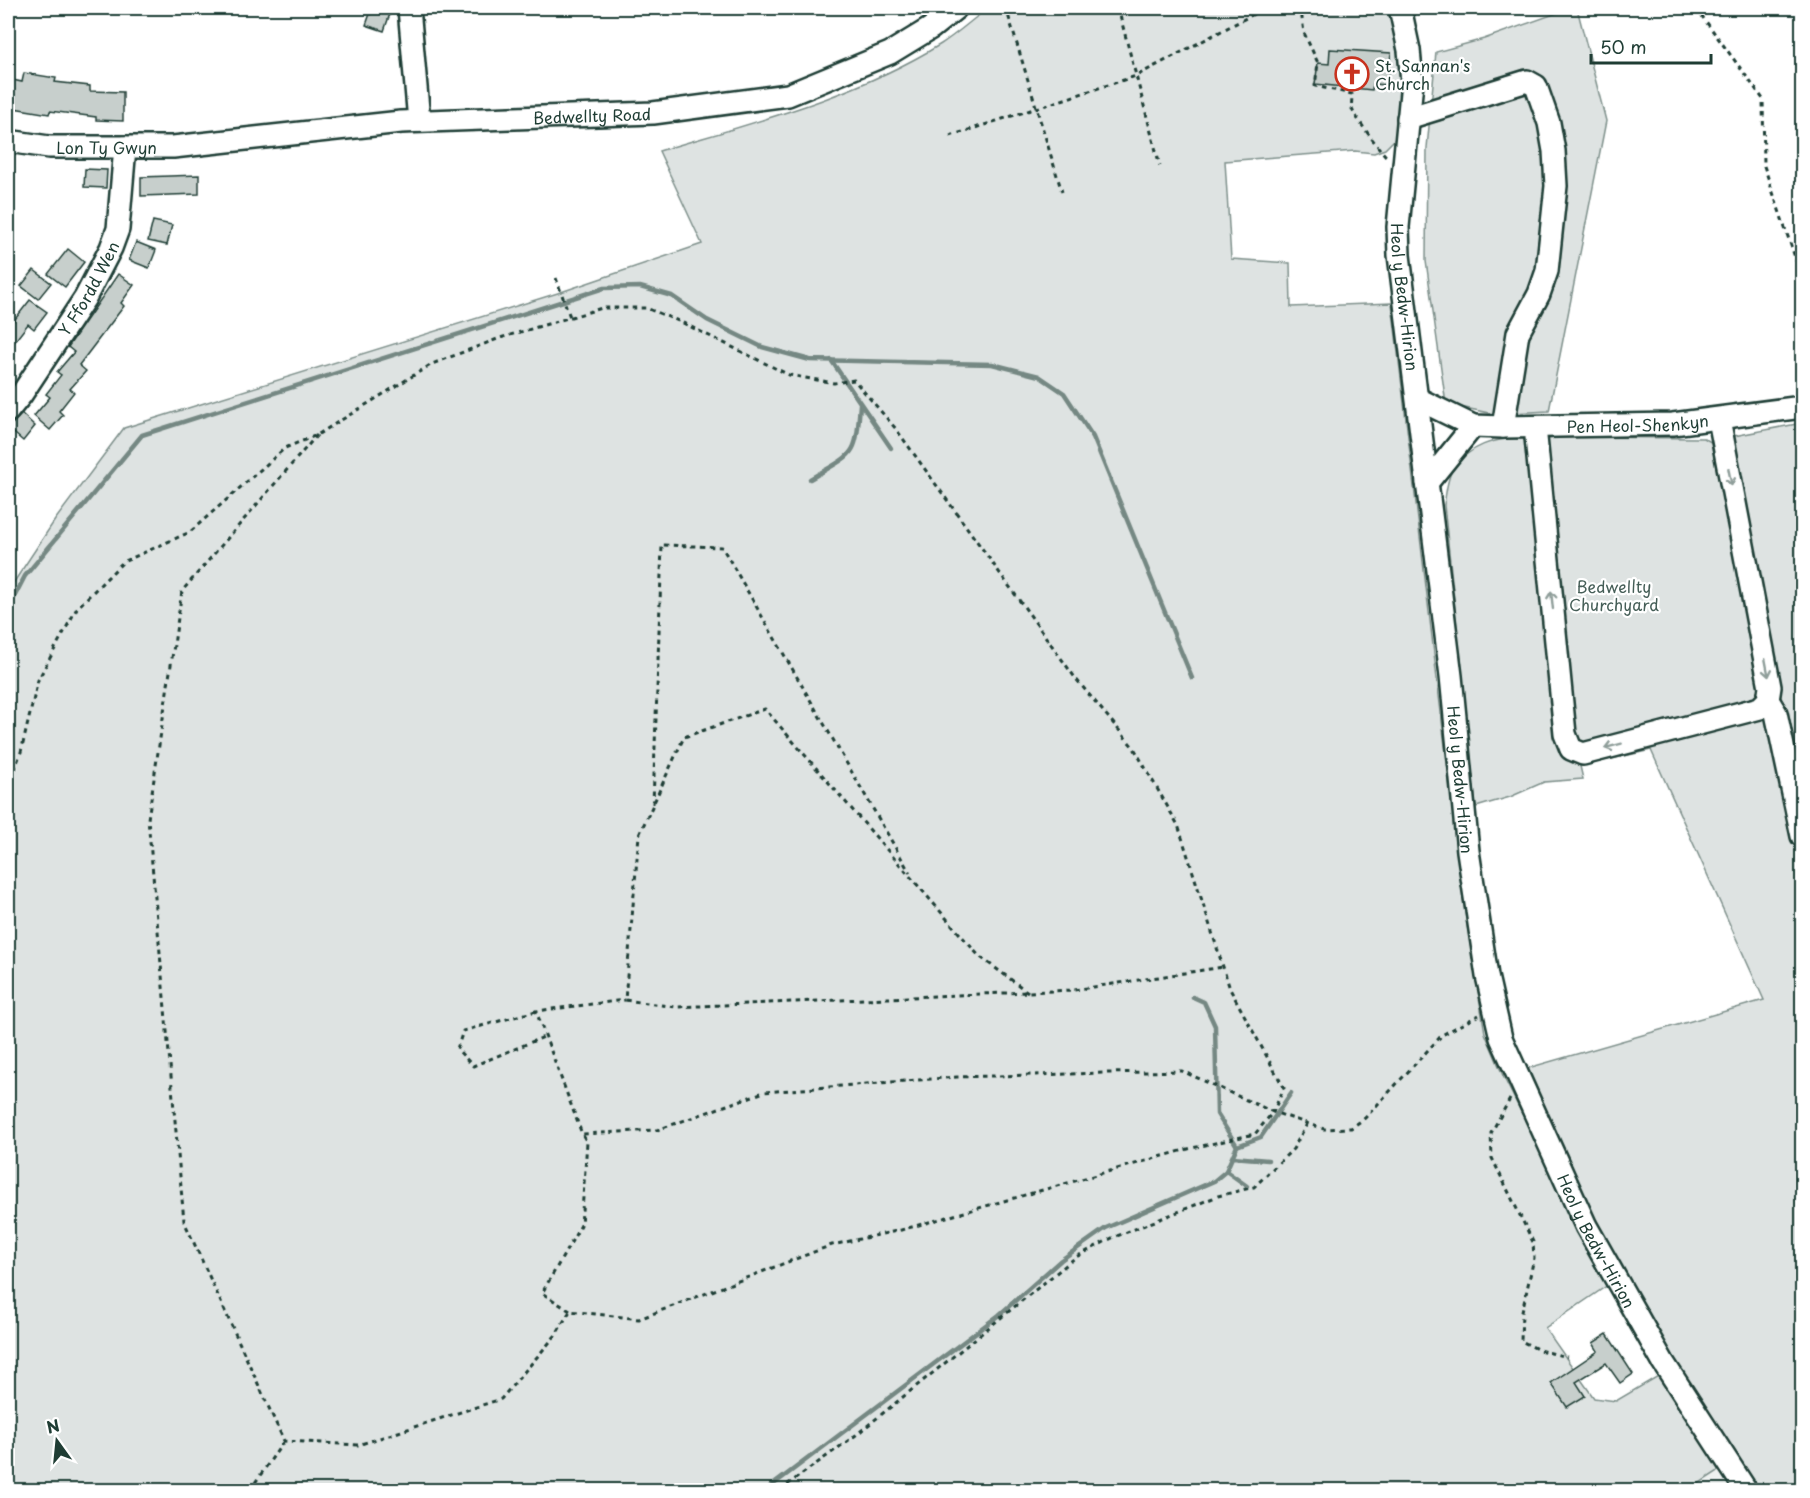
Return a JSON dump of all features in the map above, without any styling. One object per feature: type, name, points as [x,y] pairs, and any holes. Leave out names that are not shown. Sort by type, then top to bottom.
[{"type":"street","points":[[409,8],[419,121]]},
{"type":"street","name":"Bedwellty Road","points":[[206,144],[419,121],[653,113],[788,95],[890,53],[931,28],[956,8]]},
{"type":"street","name":"Heol y Bedw-Hirion","points":[[1400,8],[1410,50],[1412,82],[1398,227],[1399,246],[1468,851],[1494,1010],[1501,1038],[1521,1087],[1586,1226],[1663,1362],[1746,1491]]},
{"type":"street","points":[[1408,118],[1527,81],[1536,86],[1549,123],[1554,151],[1556,186],[1548,271],[1539,294],[1518,333],[1503,427]]},
{"type":"street","name":"Lon Ty Gwyn","points":[[8,141],[49,147],[206,144]]},
{"type":"street","name":"Y Ffordd Wen","points":[[8,411],[86,298],[111,248],[118,229],[125,147]]},
{"type":"street","name":"Pen Heol-Shenkyn","points":[[1418,399],[1473,426],[1503,427],[1640,426],[1719,420],[1803,407]]},
{"type":"street","points":[[1535,427],[1565,734],[1571,749],[1583,754],[1760,708],[1768,700],[1770,687],[1719,420]]},
{"type":"street","points":[[1427,483],[1473,426]]},
{"type":"street","points":[[1768,700],[1776,713],[1803,836]]},
{"type":"path","points":[[1006,8],[1034,108],[1062,192]]},
{"type":"path","points":[[1118,8],[1160,166]]},
{"type":"path","points":[[950,136],[1136,76],[1265,8]]},
{"type":"path","points":[[1288,8],[1301,11],[1304,33],[1318,63],[1315,87],[1352,94],[1352,111],[1375,139],[1379,151],[1403,167]]},
{"type":"path","points":[[1696,8],[1763,99],[1764,166],[1803,278]]},
{"type":"path","points":[[556,278],[570,317]]},
{"type":"path","points":[[8,787],[21,752],[38,680],[77,608],[123,562],[190,532],[285,448],[317,435],[432,364],[500,338],[602,308],[646,308],[681,322],[789,375],[841,382],[854,380],[896,429],[1076,679],[1134,748],[1178,825],[1230,989],[1284,1088],[1273,1112],[1255,1134],[1188,1149],[901,1230],[832,1245],[639,1319],[570,1311],[542,1293],[581,1225],[587,1142],[536,1011]]},
{"type":"path","points":[[284,1441],[184,1221],[148,819],[182,591],[317,435]]},
{"type":"path","points":[[652,806],[662,545],[722,547],[914,881]]},
{"type":"path","points":[[625,1000],[639,835],[684,736],[765,709],[979,956],[1028,992]]},
{"type":"path","points":[[546,1036],[473,1066],[457,1049],[463,1031],[536,1011],[625,1000],[676,1007],[1074,990],[1223,967]]},
{"type":"path","points":[[582,1134],[657,1130],[764,1092],[957,1077],[1182,1071],[1273,1112],[1308,1124],[1324,1129],[1351,1128],[1365,1118],[1442,1035],[1479,1015],[1494,1010]]},
{"type":"path","points":[[1521,1087],[1512,1094],[1491,1133],[1491,1158],[1533,1242],[1534,1258],[1522,1312],[1521,1341],[1539,1350],[1568,1357]]},
{"type":"path","points":[[780,1491],[865,1428],[1077,1257],[1133,1229],[1218,1196],[1254,1187],[1293,1149],[1308,1124]]},
{"type":"path","points":[[284,1441],[358,1445],[501,1399],[555,1336],[570,1311]]},
{"type":"path","points":[[250,1491],[284,1441]]},
{"type":"shaded area","points":[[1718,1471],[1730,1490],[1689,1490]]},
{"type":"green space","points":[[988,8],[1391,8],[1403,69],[1397,137],[1385,149],[1374,153],[1355,151],[1225,161],[1231,259],[1290,263],[1291,307],[1392,303],[1465,913],[1485,1033],[1504,1078],[1608,1285],[1545,1328],[1594,1398],[1616,1401],[1665,1372],[1723,1468],[1689,1490],[8,1490],[8,591],[55,520],[124,428],[561,292],[702,244],[659,151],[804,107],[874,79],[941,44]]},
{"type":"green space","points":[[1571,8],[1577,8],[1606,121],[1549,411],[1494,414],[1446,404],[1426,261],[1427,148],[1436,52],[1484,39]]},
{"type":"green space","name":"Bedwellty Churchyard","points":[[1802,423],[1802,1490],[1757,1490],[1642,1313],[1572,1176],[1529,1078],[1528,1068],[1764,1000],[1651,750],[1580,766],[1583,779],[1544,782],[1510,797],[1476,807],[1444,505],[1451,472],[1459,461],[1475,449],[1493,442],[1523,439],[1531,447],[1542,440],[1560,437],[1704,438],[1714,444],[1726,445],[1734,436]]},
{"type":"building","points":[[372,8],[392,8],[384,31],[366,25]]},
{"type":"building","name":"St. Sannan's Church","points":[[1330,49],[1391,53],[1387,85],[1373,84],[1372,90],[1315,84],[1318,63],[1329,64]]},
{"type":"building","points":[[24,73],[56,78],[55,82],[90,86],[90,91],[123,92],[123,121],[96,120],[96,117],[50,111],[49,114],[8,107],[8,79],[22,82]]},
{"type":"building","points":[[85,169],[107,170],[106,188],[84,187]]},
{"type":"building","points":[[199,175],[199,194],[141,196],[141,177]]},
{"type":"building","points":[[153,221],[172,225],[167,245],[148,241]]},
{"type":"building","points":[[136,242],[156,250],[149,268],[129,260]]},
{"type":"building","points":[[68,249],[84,262],[65,287],[48,274]]},
{"type":"building","points":[[34,270],[51,283],[38,299],[21,286]]},
{"type":"building","points":[[118,274],[134,285],[121,303],[124,306],[79,365],[86,371],[70,389],[74,392],[59,411],[63,415],[50,430],[34,416],[50,397],[46,394],[61,375],[57,372],[74,352],[68,347]]},
{"type":"building","points":[[30,300],[47,312],[34,329],[28,324],[8,350],[8,328]]},
{"type":"building","points":[[22,414],[35,426],[23,441],[8,428]]},
{"type":"building","points":[[1607,1334],[1633,1374],[1620,1383],[1606,1363],[1576,1382],[1585,1396],[1567,1407],[1551,1383],[1598,1351],[1593,1343]]},
{"type":"waterway","points":[[8,609],[25,576],[142,435],[604,288],[640,287],[672,296],[707,320],[762,347],[810,360],[992,364],[1039,376],[1064,393],[1093,437],[1192,678]]},
{"type":"waterway","points":[[831,360],[891,448]]},
{"type":"waterway","points":[[810,479],[851,452],[857,435],[860,404]]},
{"type":"waterway","points":[[766,1490],[999,1315],[1061,1260],[1106,1228],[1214,1181],[1226,1171],[1237,1146],[1217,1114],[1215,1026],[1204,1002],[1193,997]]},
{"type":"waterway","points":[[1237,1146],[1261,1137],[1291,1093]]},
{"type":"waterway","points":[[1233,1157],[1268,1160]]},
{"type":"waterway","points":[[1226,1171],[1247,1186]]},
{"type":"place","name":"St. Sannan's Church","points":[[1352,74]]}]
